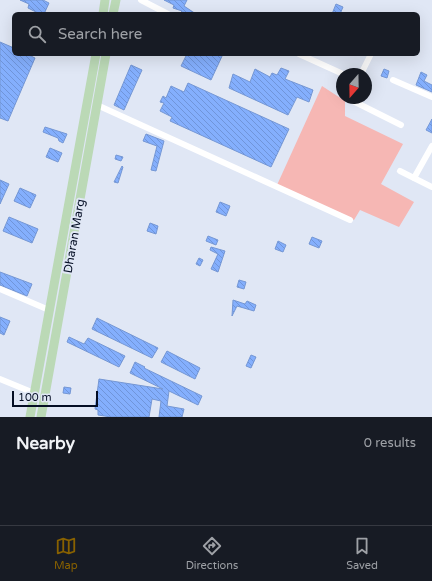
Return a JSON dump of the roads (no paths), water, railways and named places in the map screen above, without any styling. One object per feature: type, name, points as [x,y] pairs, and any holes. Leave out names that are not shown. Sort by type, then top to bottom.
[{"type":"main road","points":[[103,12],[105,0]]},
{"type":"main road","points":[[113,12],[116,0]]},
{"type":"main road","name":"Dharan Marg","points":[[30,417],[96,56]]},
{"type":"main road","name":"Dharan Marg","points":[[41,417],[106,56]]},
{"type":"street","points":[[141,0],[164,12]]},
{"type":"street","points":[[303,56],[336,71]]},
{"type":"street","points":[[364,68],[371,56]]},
{"type":"street","points":[[393,80],[432,97]]},
{"type":"street","points":[[359,104],[401,125]]},
{"type":"street","points":[[97,106],[350,220]]},
{"type":"street","points":[[414,178],[432,146]]},
{"type":"street","points":[[400,171],[432,187]]},
{"type":"street","points":[[0,289],[50,310]]},
{"type":"street","points":[[0,379],[34,393]]}]
